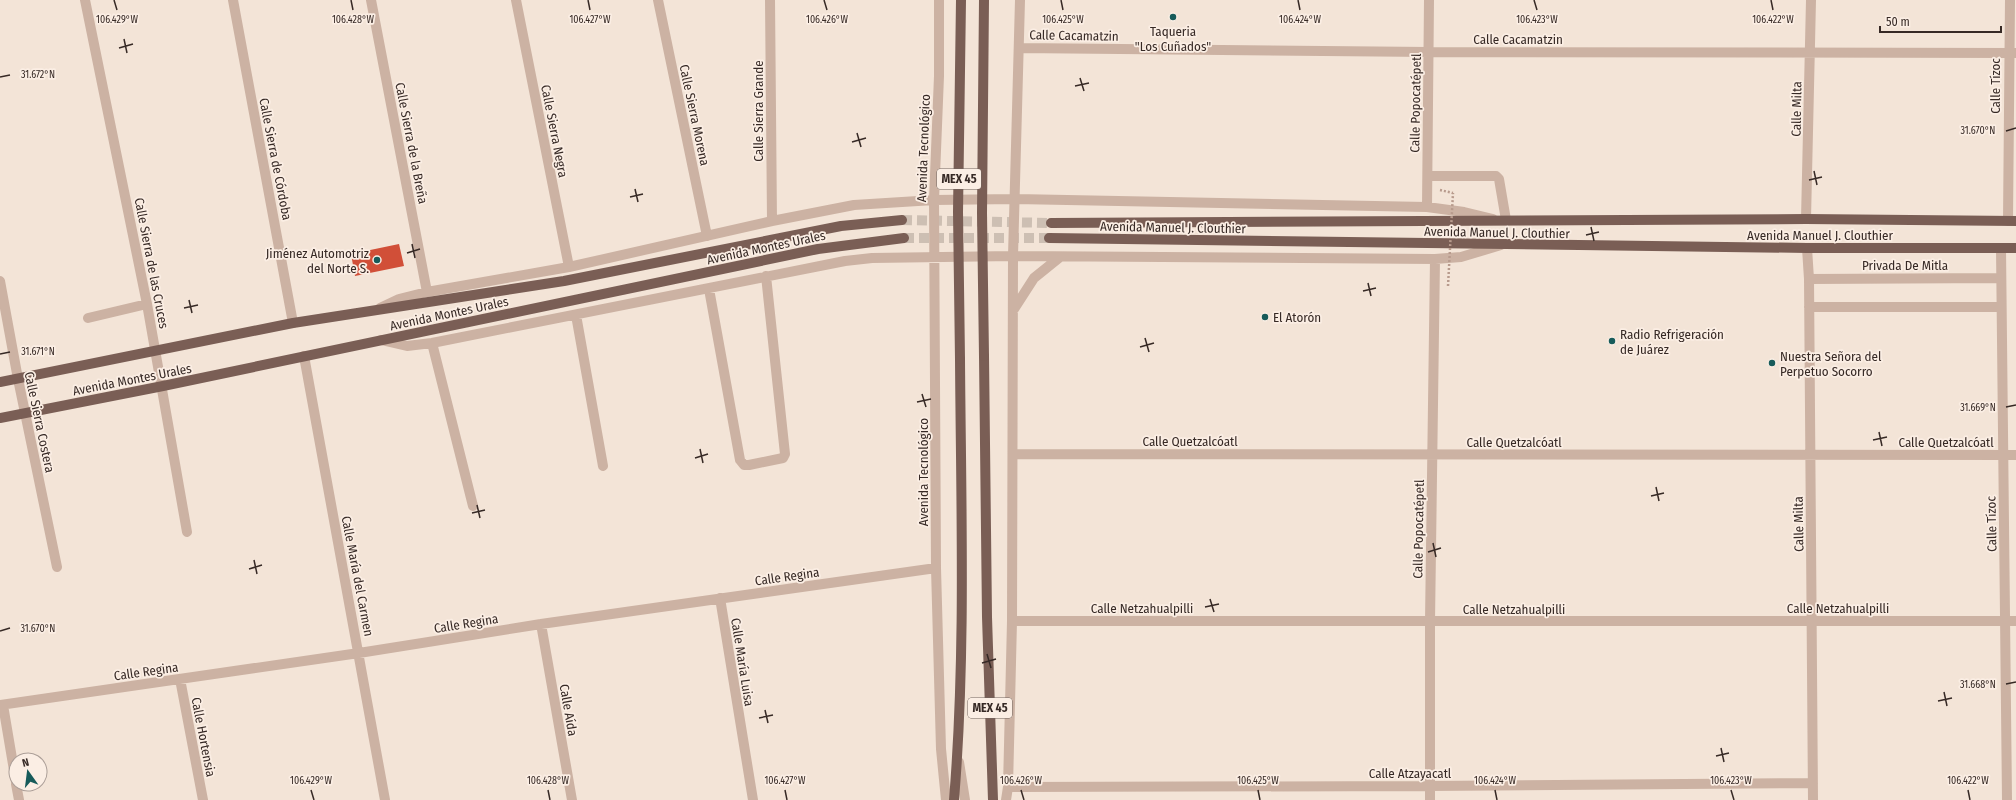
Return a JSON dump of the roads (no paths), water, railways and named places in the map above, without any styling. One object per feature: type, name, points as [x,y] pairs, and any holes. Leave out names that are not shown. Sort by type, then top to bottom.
[{"type":"main road","name":"MEX 45","points":[[954,800],[958,754],[962,608],[958,212],[961,0]]},
{"type":"main road","name":"MEX 45","points":[[984,0],[982,212],[987,617],[992,799]]},
{"type":"main road","name":"Avenida Manuel J. Clouthier","points":[[1051,223],[1806,219],[2012,221]]},
{"type":"main road","name":"Avenida Montes Urales","points":[[0,382],[293,323],[564,281],[841,226],[902,220]]},
{"type":"main road","name":"Avenida Montes Urales","points":[[0,418],[162,386],[818,249],[904,238]]},
{"type":"main road","name":"Avenida Manuel J. Clouthier","points":[[1049,238],[1501,245],[1807,248],[2016,248]]},
{"type":"street","name":"Calle Sierra de las Cruces","points":[[85,0],[147,304],[187,532]]},
{"type":"street","name":"Calle Sierra de Córdoba","points":[[233,0],[293,323]]},
{"type":"street","name":"Calle Sierra de la Breña","points":[[372,0],[428,292]]},
{"type":"street","name":"Calle Sierra Negra","points":[[516,0],[569,267]]},
{"type":"street","name":"Calle Sierra Morena","points":[[658,0],[707,236]]},
{"type":"street","name":"Calle Sierra Grande","points":[[770,0],[772,221]]},
{"type":"street","name":"Avenida Tecnológico","points":[[939,0],[939,76],[934,200],[936,568],[941,749],[946,800]]},
{"type":"street","points":[[1006,800],[1008,787],[1012,621],[1013,256],[1016,199],[1020,0]]},
{"type":"street","name":"Calle Popocatépetl","points":[[1427,207],[1429,0]]},
{"type":"street","name":"Calle Milta","points":[[1806,219],[1812,0]]},
{"type":"street","name":"Calle Tízoc","points":[[2010,0],[2012,53],[2012,221]]},
{"type":"street","name":"Calle Cacamatzin","points":[[1019,48],[1429,52],[2012,53]]},
{"type":"street","points":[[373,311],[400,299],[428,292],[569,267],[854,204],[934,200],[1016,199],[1427,207],[1464,212],[1501,220],[1499,179],[1496,176],[1428,176]]},
{"type":"street","points":[[381,340],[407,346],[432,342],[709,289],[845,260],[872,258],[1013,256],[1435,259],[1461,257],[1501,245]]},
{"type":"street","name":"Calle Milta","points":[[1807,248],[1809,279],[1813,800]]},
{"type":"street","name":"Calle Tízoc","points":[[2001,248],[2004,455],[2011,621],[2012,780],[2007,800]]},
{"type":"street","points":[[1014,309],[1034,278],[1060,257]]},
{"type":"street","name":"Calle Popocatépetl","points":[[1430,800],[1431,455],[1435,259]]},
{"type":"street","points":[[709,289],[740,460],[744,465],[749,466],[782,458],[785,451],[766,276]]},
{"type":"street","name":"Privada De Mitla","points":[[1809,279],[2001,278]]},
{"type":"street","name":"Calle Sierra Costera","points":[[0,281],[18,379],[57,567]]},
{"type":"street","points":[[88,318],[147,304]]},
{"type":"street","points":[[1809,307],[2001,307]]},
{"type":"street","points":[[576,315],[603,466]]},
{"type":"street","points":[[432,342],[472,506]]},
{"type":"street","name":"Calle María del Carmen","points":[[304,356],[385,800]]},
{"type":"street","name":"Calle Quetzalcóatl","points":[[1013,454],[2016,455]]},
{"type":"street","name":"Calle Regina","points":[[2,705],[359,653],[541,624],[936,568]]},
{"type":"street","name":"Calle María Luisa","points":[[720,598],[753,800]]},
{"type":"street","name":"Calle Netzahualpilli","points":[[1012,621],[2011,621]]},
{"type":"street","name":"Calle Aída","points":[[541,624],[572,800]]},
{"type":"street","name":"Calle Hortensia","points":[[180,679],[203,800]]},
{"type":"street","points":[[2,705],[10,752]]},
{"type":"street","points":[[958,754],[965,800]]},
{"type":"street","name":"Calle Atzayacatl","points":[[1008,787],[1813,783]]},
{"type":"tunnel","points":[[902,220],[1051,223]]},
{"type":"tunnel","points":[[904,238],[1049,238]]},
{"type":"place","name":"Taqueria \"Los Cuñados\"","points":[[1173,17]]},
{"type":"place","name":"Jiménez Automotriz del Norte S.","points":[[377,260]]},
{"type":"place","name":"El Atorón","points":[[1265,317]]},
{"type":"place","name":"Radio Refrigeración de Juárez","points":[[1612,341]]},
{"type":"place","name":"Nuestra Señora del Perpetuo Socorro","points":[[1772,363]]}]
